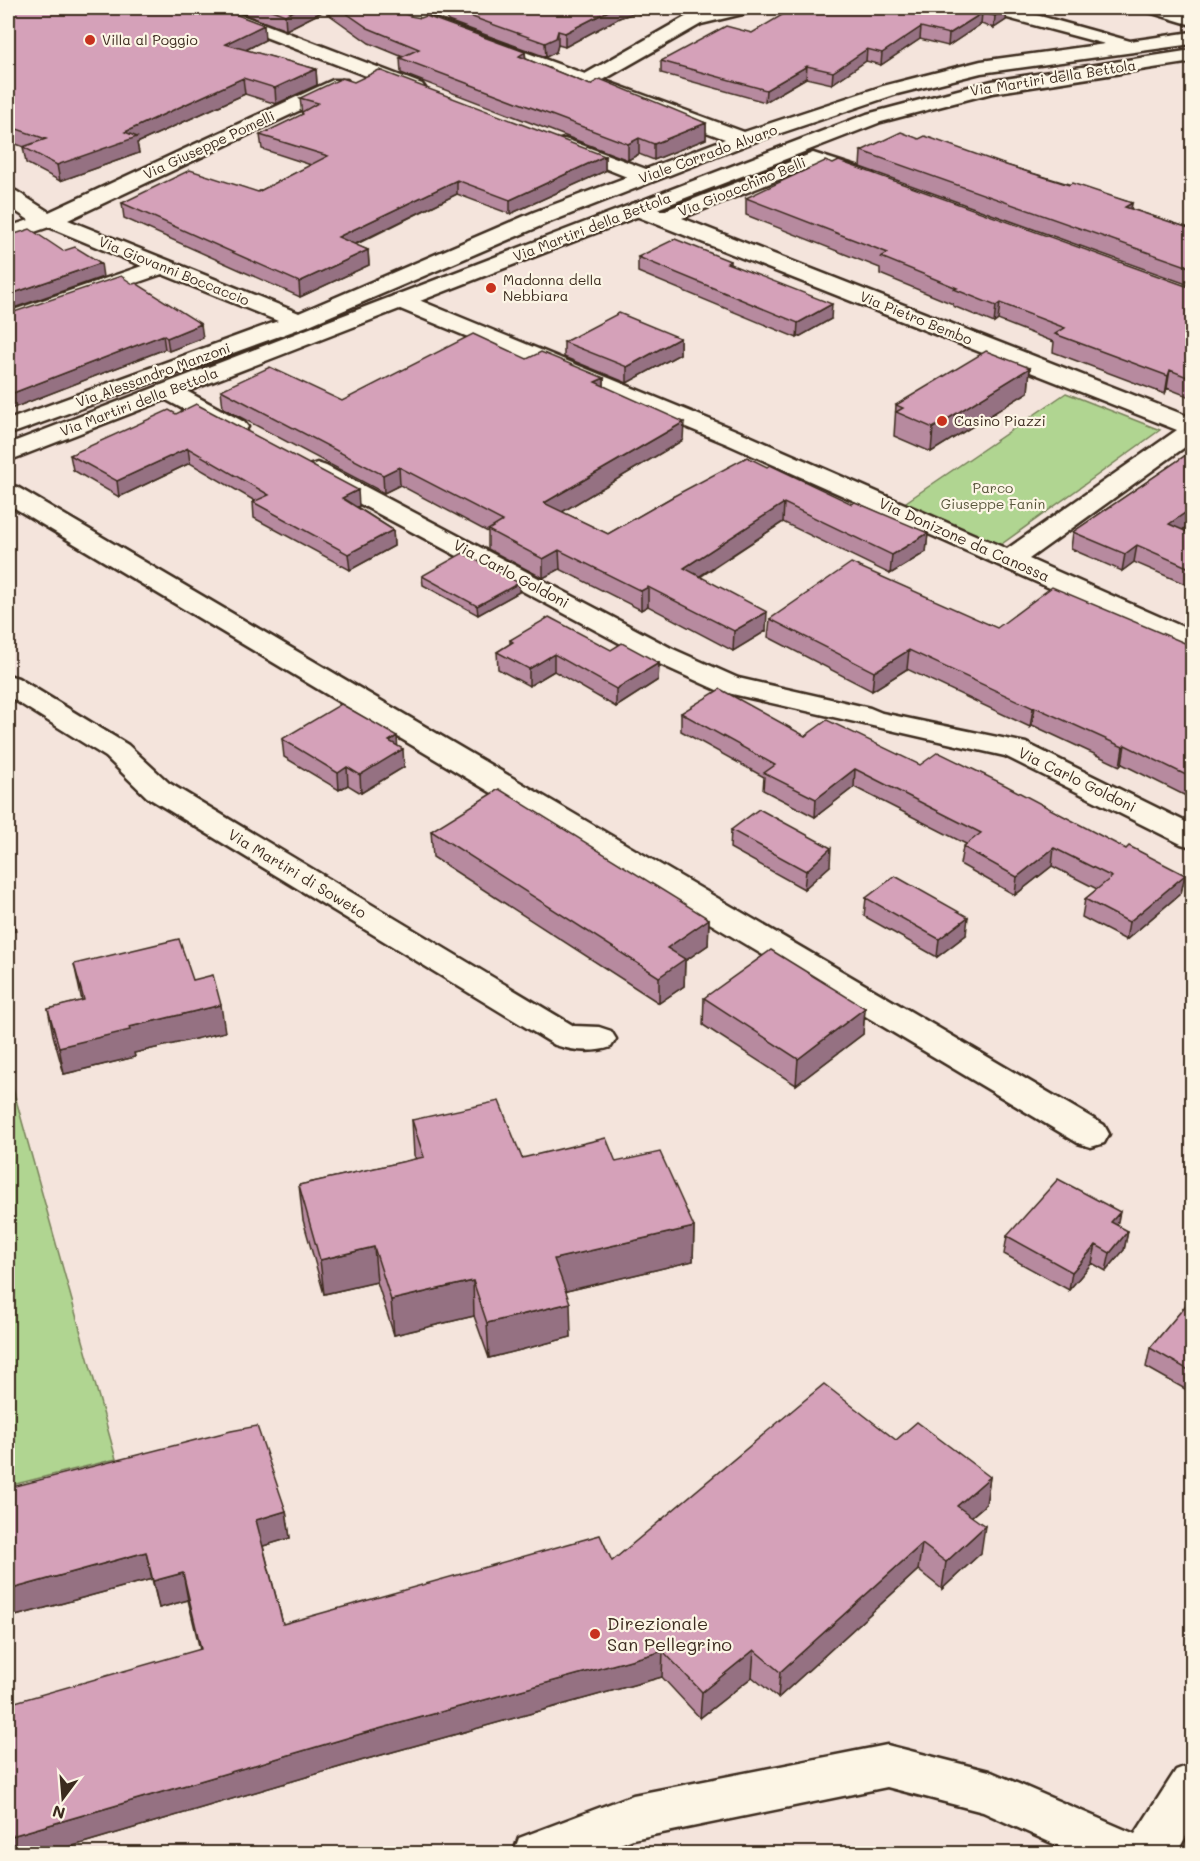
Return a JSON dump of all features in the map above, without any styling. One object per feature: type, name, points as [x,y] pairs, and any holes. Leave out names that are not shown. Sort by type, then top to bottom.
[{"type":"street","points":[[207,8],[436,96]]},
{"type":"street","points":[[389,8],[434,16],[587,81],[744,140]]},
{"type":"street","points":[[587,81],[694,20],[744,8]]},
{"type":"street","name":"Viale Corrado Alvaro","points":[[992,8],[1135,46]]},
{"type":"street","points":[[1156,8],[1192,18]]},
{"type":"street","name":"Viale Corrado Alvaro","points":[[298,321],[542,217],[744,140],[890,90],[957,72],[1192,38]]},
{"type":"street","name":"Via Martiri della Bettola","points":[[8,453],[841,130],[941,98],[1026,80],[1192,56]]},
{"type":"street","name":"Via Giuseppe Pomelli","points":[[8,234],[41,216],[369,70]]},
{"type":"street","points":[[548,139],[647,177]]},
{"type":"street","name":"Via Gioacchino Belli","points":[[664,218],[813,159],[880,183]]},
{"type":"street","points":[[8,196],[41,216]]},
{"type":"street","name":"Via Giovanni Boccaccio","points":[[8,207],[41,216],[298,321]]},
{"type":"street","name":"Via Pietro Bembo","points":[[639,209],[1192,429]]},
{"type":"street","points":[[8,320],[163,266]]},
{"type":"street","name":"Via Donizone da Canossa","points":[[400,301],[736,439],[1192,641]]},
{"type":"street","name":"Via Alessandro Manzoni","points":[[8,428],[298,321]]},
{"type":"street","points":[[168,391],[258,439]]},
{"type":"street","name":"Via Pietro Bembo","points":[[1010,560],[1192,429]]},
{"type":"street","points":[[708,457],[736,439]]},
{"type":"street","name":"Via Carlo Goldoni","points":[[299,461],[663,655],[729,685],[1016,749],[1192,837]]},
{"type":"street","points":[[8,493],[1091,1134]]},
{"type":"street","name":"Via Martiri di Soweto","points":[[8,684],[117,751],[158,790],[567,1037],[599,1039]]},
{"type":"street","points":[[536,1854],[633,1817],[887,1766],[989,1792],[1130,1854]]},
{"type":"street","points":[[1149,1854],[1192,1785]]},
{"type":"green space","name":"Parco Giuseppe Fanin","points":[[1066,393],[1160,430],[999,546],[903,504]]},
{"type":"green space","points":[[8,1071],[116,1459],[8,1486]]},
{"type":"building","points":[[8,8],[67,8],[87,14],[104,8],[219,8],[264,25],[225,44],[316,69],[275,88],[243,78],[125,132],[137,137],[57,165],[23,147],[46,139],[8,126]]},
{"type":"building","points":[[266,8],[300,8],[285,15]]},
{"type":"building","points":[[339,8],[390,8],[410,16],[421,18],[426,16],[525,52],[519,56],[590,85],[600,79],[706,123],[654,144],[639,138],[628,144],[400,58],[419,49],[368,28]]},
{"type":"building","points":[[447,8],[614,8],[565,33],[558,31],[556,38],[545,43]]},
{"type":"building","points":[[827,8],[1007,8],[995,16],[982,13],[949,34],[921,27],[882,53],[867,49],[833,72],[807,66],[766,90],[661,61],[726,26],[752,33],[792,9],[815,14]]},
{"type":"building","points":[[379,70],[605,156],[510,200],[457,180],[338,237],[368,250],[299,282],[122,203],[190,170],[258,192],[328,156],[260,135],[303,114],[302,112],[318,103],[300,98],[342,78],[354,82]]},
{"type":"building","points":[[901,132],[919,139],[925,136],[1006,165],[1069,185],[1072,183],[1132,203],[1125,207],[1192,229],[1192,268],[861,151]]},
{"type":"building","points":[[825,161],[833,164],[839,161],[1192,287],[1192,379],[1170,370],[1168,376],[1055,334],[1065,328],[1000,303],[996,306],[954,289],[957,288],[881,257],[888,253],[746,198]]},
{"type":"building","points":[[30,229],[63,251],[75,247],[101,263],[8,295],[8,231],[15,234]]},
{"type":"building","points":[[675,239],[730,261],[727,263],[832,304],[798,323],[638,257]]},
{"type":"building","points":[[121,276],[201,324],[167,338],[163,335],[8,395],[8,314]]},
{"type":"building","points":[[619,313],[680,338],[627,367],[564,342]]},
{"type":"building","points":[[473,334],[527,359],[541,352],[604,378],[595,382],[684,422],[544,503],[608,534],[747,457],[767,467],[770,465],[852,504],[855,502],[928,533],[892,555],[784,503],[684,568],[767,612],[734,631],[648,587],[641,591],[559,550],[543,559],[488,530],[503,521],[399,467],[383,475],[221,390],[270,367],[342,401]]},
{"type":"building","points":[[986,351],[1030,368],[933,428],[896,412],[903,408],[896,405]]},
{"type":"building","points":[[196,404],[358,490],[342,498],[393,530],[348,554],[253,502],[269,495],[188,448],[117,481],[70,455],[169,410],[176,414]]},
{"type":"building","points":[[1192,451],[1192,508],[1169,524],[1192,534],[1192,569],[1137,545],[1125,554],[1073,532]]},
{"type":"building","points":[[463,553],[519,583],[477,606],[422,576]]},
{"type":"building","points":[[851,563],[997,628],[1052,587],[1192,646],[1192,778],[1125,745],[1123,747],[1033,708],[909,650],[874,672],[770,619]]},
{"type":"building","points":[[549,617],[611,650],[622,643],[659,663],[616,689],[554,654],[529,669],[497,652],[513,642],[510,640]]},
{"type":"building","points":[[720,689],[805,736],[827,720],[920,765],[938,752],[1126,849],[1129,846],[1185,875],[1129,922],[1085,899],[1112,877],[1054,848],[1017,877],[963,847],[981,833],[855,769],[816,799],[764,773],[775,765],[681,713]]},
{"type":"building","points":[[341,704],[397,736],[389,741],[403,749],[360,775],[347,767],[338,773],[282,739]]},
{"type":"building","points":[[499,789],[709,919],[667,948],[685,959],[659,977],[431,831]]},
{"type":"building","points":[[759,809],[831,848],[806,871],[731,830]]},
{"type":"building","points":[[895,876],[968,917],[939,939],[866,898]]},
{"type":"building","points":[[179,939],[193,980],[213,975],[221,1005],[59,1047],[48,1009],[84,1000],[74,964]]},
{"type":"building","points":[[771,950],[865,1008],[798,1059],[704,998]]},
{"type":"building","points":[[499,1101],[522,1158],[606,1138],[616,1162],[660,1152],[694,1227],[554,1259],[570,1303],[487,1323],[473,1281],[391,1300],[374,1247],[320,1260],[299,1185],[424,1157],[412,1120]]},
{"type":"building","points":[[1058,1179],[1120,1212],[1111,1222],[1128,1231],[1110,1253],[1096,1245],[1072,1272],[1007,1236]]},
{"type":"building","points":[[1192,1298],[1192,1372],[1150,1348]]},
{"type":"building","name":"Direzionale San Pellegrino","points":[[824,1384],[896,1440],[917,1422],[990,1477],[957,1506],[985,1526],[946,1562],[922,1544],[780,1672],[754,1650],[702,1692],[663,1651],[364,1733],[8,1837],[8,1704],[201,1649],[183,1573],[153,1581],[146,1552],[8,1590],[8,1488],[257,1426],[286,1511],[256,1520],[283,1624],[600,1535],[612,1561]]},
{"type":"place","name":"Villa al Poggio","points":[[90,40]]},
{"type":"place","name":"Madonna della Nebbiara","points":[[491,288]]},
{"type":"place","name":"Casino Piazzi","points":[[942,421]]},
{"type":"place","name":"Direzionale San Pellegrino","points":[[595,1634]]}]
